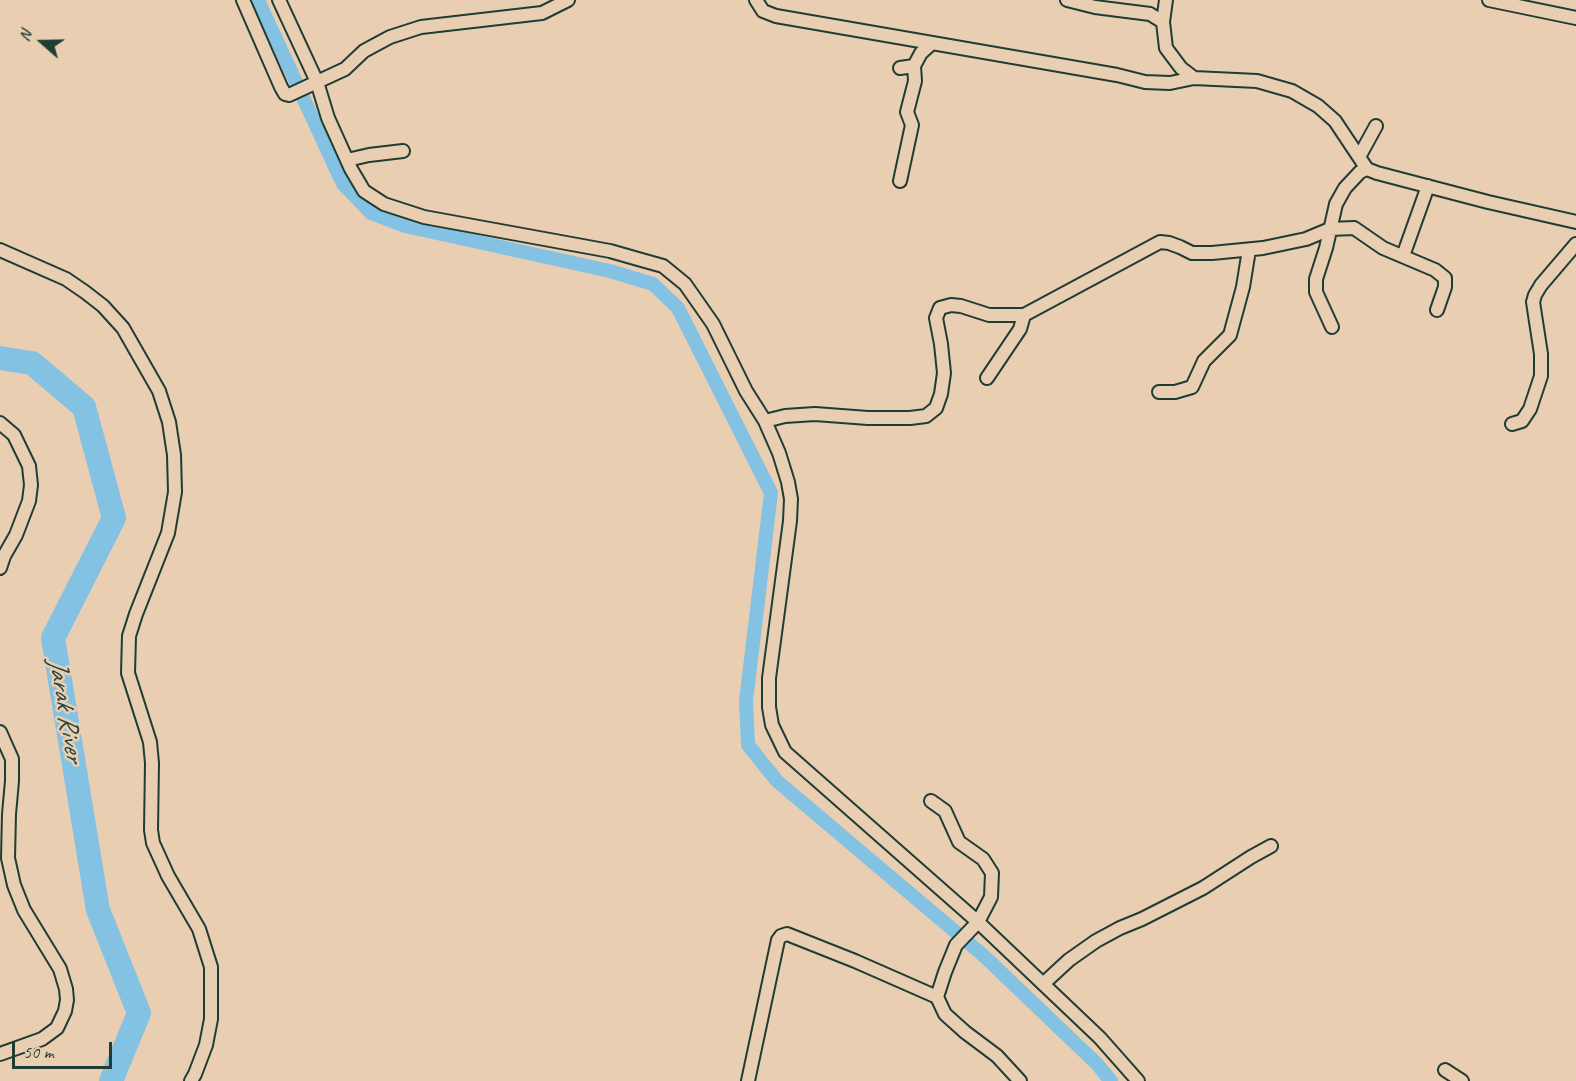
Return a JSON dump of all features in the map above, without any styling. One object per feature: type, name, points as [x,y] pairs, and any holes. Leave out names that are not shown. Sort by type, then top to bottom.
[{"type":"street","points":[[243,0],[285,94],[345,69],[364,51],[390,37],[421,27],[542,13],[568,0]]},
{"type":"street","points":[[279,0],[328,118],[351,169],[364,191],[384,204],[424,217],[610,250],[663,266],[685,284],[713,324],[746,391],[765,421],[779,453],[788,482],[791,499],[790,521],[770,678],[769,707],[772,726],[784,752],[1043,984],[1100,1038],[1138,1081]]},
{"type":"street","points":[[756,0],[763,11],[776,16],[1117,75],[1145,82],[1170,83],[1194,78],[1257,81],[1292,91],[1318,106],[1335,121],[1367,168],[1389,177],[1576,222]]},
{"type":"street","points":[[1067,0],[1095,7],[1150,14],[1163,22]]},
{"type":"street","points":[[1166,0],[1163,22],[1166,48],[1181,68],[1194,78]]},
{"type":"street","points":[[1489,0],[1576,18]]},
{"type":"street","points":[[900,181],[912,125],[907,112],[915,81],[914,66],[921,53],[932,43]]},
{"type":"street","points":[[900,68],[914,66]]},
{"type":"street","points":[[1359,157],[1376,126]]},
{"type":"street","points":[[347,160],[403,151]]},
{"type":"street","points":[[1332,327],[1316,292],[1316,279],[1336,204],[1345,188],[1367,168]]},
{"type":"street","points":[[1403,256],[1428,186]]},
{"type":"street","points":[[765,421],[785,416],[815,414],[868,418],[926,416],[936,408],[941,394],[944,372],[936,318],[940,309],[951,305],[989,315],[1024,315],[1160,242],[1169,243],[1192,254],[1212,253],[1263,248],[1306,239],[1330,230],[1354,228],[1383,248],[1436,270],[1445,278],[1446,287],[1437,310]]},
{"type":"street","points":[[1512,424],[1522,421],[1530,409],[1541,376],[1533,302],[1535,294],[1576,244]]},
{"type":"street","points":[[0,249],[66,279],[103,306],[123,328],[159,391],[169,422],[174,455],[175,492],[168,532],[129,636],[128,673],[150,742],[153,843],[168,876],[199,929],[212,967],[211,1019],[206,1045],[191,1081]]},
{"type":"street","points":[[1159,392],[1174,392],[1192,387],[1204,361],[1230,335],[1243,286],[1249,249]]},
{"type":"street","points":[[987,378],[1020,329],[1024,315]]},
{"type":"street","points":[[0,423],[14,435],[29,466],[31,485],[29,501],[0,568]]},
{"type":"street","points":[[0,732],[12,759],[8,858],[14,885],[24,910],[60,969],[67,1000],[65,1011],[57,1028],[42,1039],[0,1054]]},
{"type":"street","points":[[931,801],[945,811],[960,842],[983,859],[992,873],[991,897],[977,923],[956,945],[937,997]]},
{"type":"street","points":[[1043,984],[1069,960],[1096,941],[1203,888],[1271,846]]},
{"type":"street","points":[[748,1081],[778,940],[787,934],[937,997],[945,1014],[997,1056],[1020,1081]]},
{"type":"street","points":[[1445,1070],[1462,1081]]},
{"type":"waterway","points":[[258,0],[343,184],[371,213],[405,226],[610,271],[653,284],[678,308],[771,493],[746,701],[748,745],[777,781],[984,956],[1096,1063],[1111,1081]]},
{"type":"waterway","name":"Jarak River","points":[[0,358],[32,363],[84,407],[114,518],[53,638],[98,910],[139,1013],[111,1081]]}]
